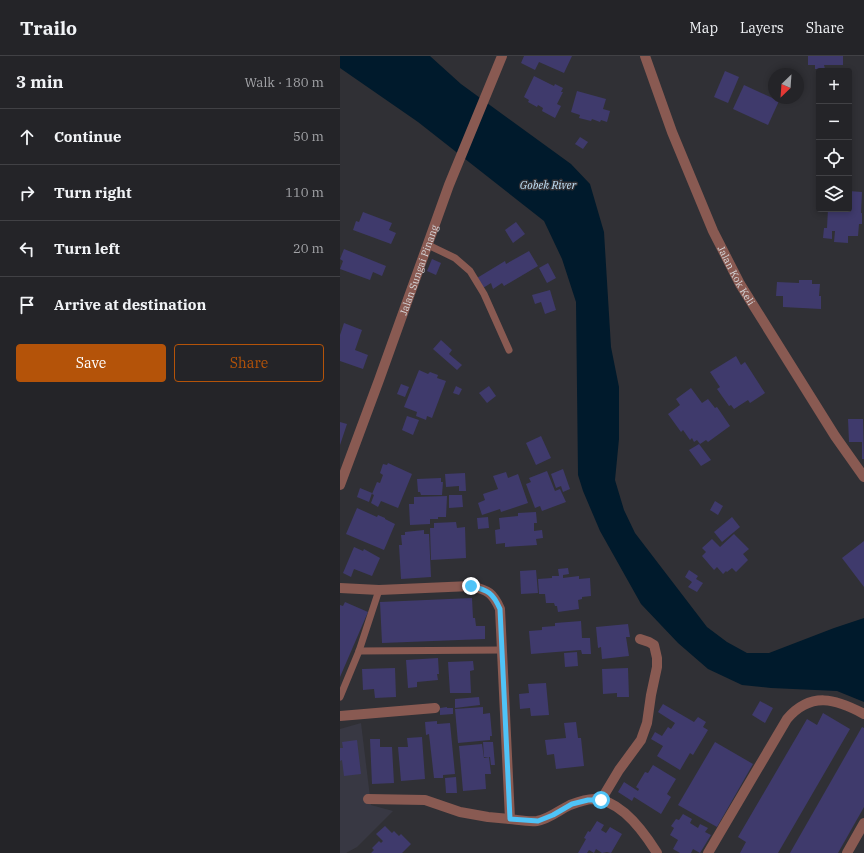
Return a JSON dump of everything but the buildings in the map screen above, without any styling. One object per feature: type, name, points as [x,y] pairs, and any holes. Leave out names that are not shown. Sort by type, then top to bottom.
[{"type":"street","name":"Jalan Sungai Pinang","points":[[340,485],[449,185],[502,56]]},
{"type":"street","name":"Jalan Kok Keli","points":[[645,56],[672,132],[713,231],[740,284],[835,436],[864,477]]},
{"type":"street","points":[[340,588],[379,590],[471,586],[482,588],[491,593],[496,599],[500,609],[510,819]]},
{"type":"street","points":[[601,800],[618,770],[641,740],[647,723],[657,658],[654,645],[640,639]]},
{"type":"street","points":[[708,853],[787,719],[794,711],[803,705],[814,702],[834,701],[842,703],[864,714]]},
{"type":"street","points":[[340,716],[435,708]]},
{"type":"street","points":[[368,799],[425,800],[472,814],[538,821],[553,815],[572,804],[588,800],[601,800],[612,805],[634,822],[642,830],[657,853]]},
{"type":"street","points":[[847,853],[864,823]]},
{"type":"lane","points":[[428,245],[446,253],[470,271],[484,294],[508,350]]},
{"type":"lane","points":[[340,697],[359,651],[379,590]]},
{"type":"lane","points":[[359,651],[502,650]]},
{"type":"shaded area","points":[[361,723],[371,805],[393,811],[357,847],[346,853],[340,853],[340,729]]},
{"type":"water","name":"Gobek River","points":[[340,56],[430,56],[461,84],[571,164],[590,184],[604,232],[611,347],[619,387],[619,439],[615,480],[624,510],[635,533],[707,627],[727,642],[747,653],[769,653],[864,618],[864,702],[837,691],[742,685],[708,669],[678,643],[641,604],[600,531],[578,475],[576,302],[562,259],[544,221],[418,122],[340,68]]},
{"type":"route","points":[[471,586],[482,588],[491,593],[496,599],[500,609],[510,819],[538,821],[553,815],[572,804],[594,799],[601,800]]}]
